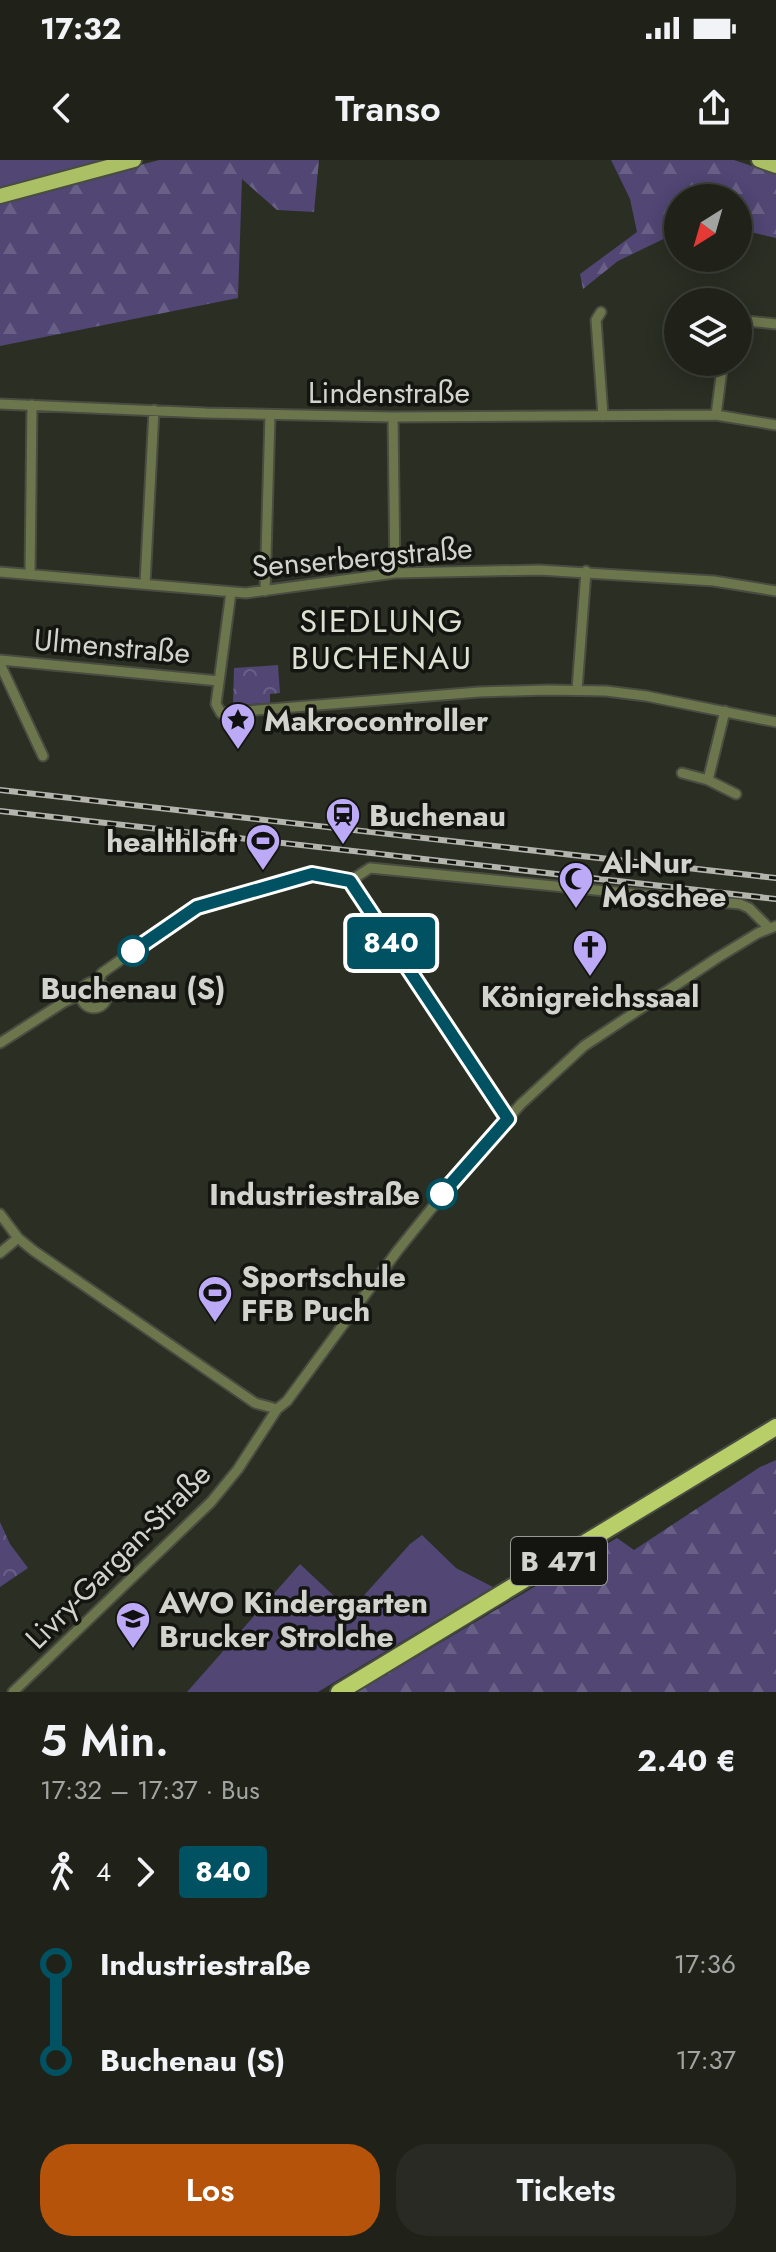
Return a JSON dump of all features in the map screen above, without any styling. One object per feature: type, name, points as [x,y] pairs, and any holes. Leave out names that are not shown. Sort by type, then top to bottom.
[{"type":"highway","name":"B 471","points":[[339,1692],[776,1427]]},
{"type":"main road","points":[[0,196],[134,160]]},
{"type":"main road","points":[[759,160],[776,166]]},
{"type":"street","points":[[601,312],[596,320],[603,416]]},
{"type":"street","points":[[752,321],[776,324]]},
{"type":"street","points":[[716,415],[721,376]]},
{"type":"street","name":"Lindenstraße","points":[[0,404],[393,417],[716,415],[776,425]]},
{"type":"street","points":[[30,574],[32,405]]},
{"type":"street","points":[[145,584],[154,410]]},
{"type":"street","points":[[265,591],[270,415]]},
{"type":"street","points":[[393,417],[395,573]]},
{"type":"street","points":[[577,690],[586,571]]},
{"type":"street","name":"Senserbergstraße","points":[[0,572],[231,592],[265,591],[395,573],[586,571],[742,583],[776,591]]},
{"type":"street","points":[[231,592],[217,710],[227,714],[479,692],[577,690],[646,696],[776,722]]},
{"type":"street","points":[[0,662],[43,756]]},
{"type":"street","name":"Ulmenstraße","points":[[0,662],[219,681]]},
{"type":"street","points":[[708,780],[725,711]]},
{"type":"street","points":[[682,773],[708,780],[736,794]]},
{"type":"street","points":[[0,1214],[18,1238],[57,1267],[255,1403],[277,1409],[287,1401],[363,1295],[441,1196],[508,1119],[584,1046],[772,927],[740,904],[370,868],[350,881],[312,874],[197,907],[102,973],[98,982]]},
{"type":"street","points":[[350,881],[508,1119]]},
{"type":"street","points":[[98,982],[105,987],[107,995],[96,1013],[81,998],[85,985],[98,982]]},
{"type":"street","points":[[0,1043],[64,1002],[81,998]]},
{"type":"street","points":[[0,1253],[18,1238]]},
{"type":"street","name":"Livry-Gargan-Straße","points":[[13,1692],[203,1511],[238,1469],[277,1409]]},
{"type":"green space","points":[[0,160],[112,160],[0,191]]},
{"type":"green space","points":[[159,160],[319,160],[314,212],[277,210],[242,179],[238,298],[0,346],[0,202]]},
{"type":"green space","points":[[611,160],[734,160],[776,174],[776,238],[752,232],[752,184],[664,184],[664,239],[618,261],[583,289],[580,274],[637,232],[630,199]]},
{"type":"green space","points":[[278,665],[280,693],[270,694],[270,703],[233,705],[234,668]]},
{"type":"green space","points":[[776,1460],[776,1692],[357,1692],[617,1538],[634,1550],[760,1467]]},
{"type":"green space","points":[[0,1522],[10,1544],[28,1568],[0,1587]]},
{"type":"green space","points":[[422,1535],[456,1568],[493,1587],[318,1692],[187,1692],[300,1564],[350,1611],[410,1544]]},
{"type":"railway","points":[[0,790],[776,878]]},
{"type":"railway","points":[[0,811],[776,899]]},
{"type":"bus line","name":"840","points":[[133,951],[197,907],[312,874],[350,881],[508,1119],[442,1194]]},
{"type":"place","name":"Makrocontroller","points":[[238,751]]},
{"type":"place","name":"Buchenau","points":[[343,846]]},
{"type":"place","name":"healthloft","points":[[263,872]]},
{"type":"place","name":"Al-Nur Moschee","points":[[576,910]]},
{"type":"place","name":"Buchenau (S)","points":[[133,951]]},
{"type":"place","name":"Königreichssaal","points":[[590,978]]},
{"type":"place","name":"Industriestraße","points":[[442,1194]]},
{"type":"place","name":"Sportschule FFB Puch","points":[[215,1324]]},
{"type":"place","name":"AWO Kindergarten Brucker Strolche","points":[[133,1650]]},
{"type":"district","name":"SIEDLUNG BUCHENAU","points":[[382,640]]}]
